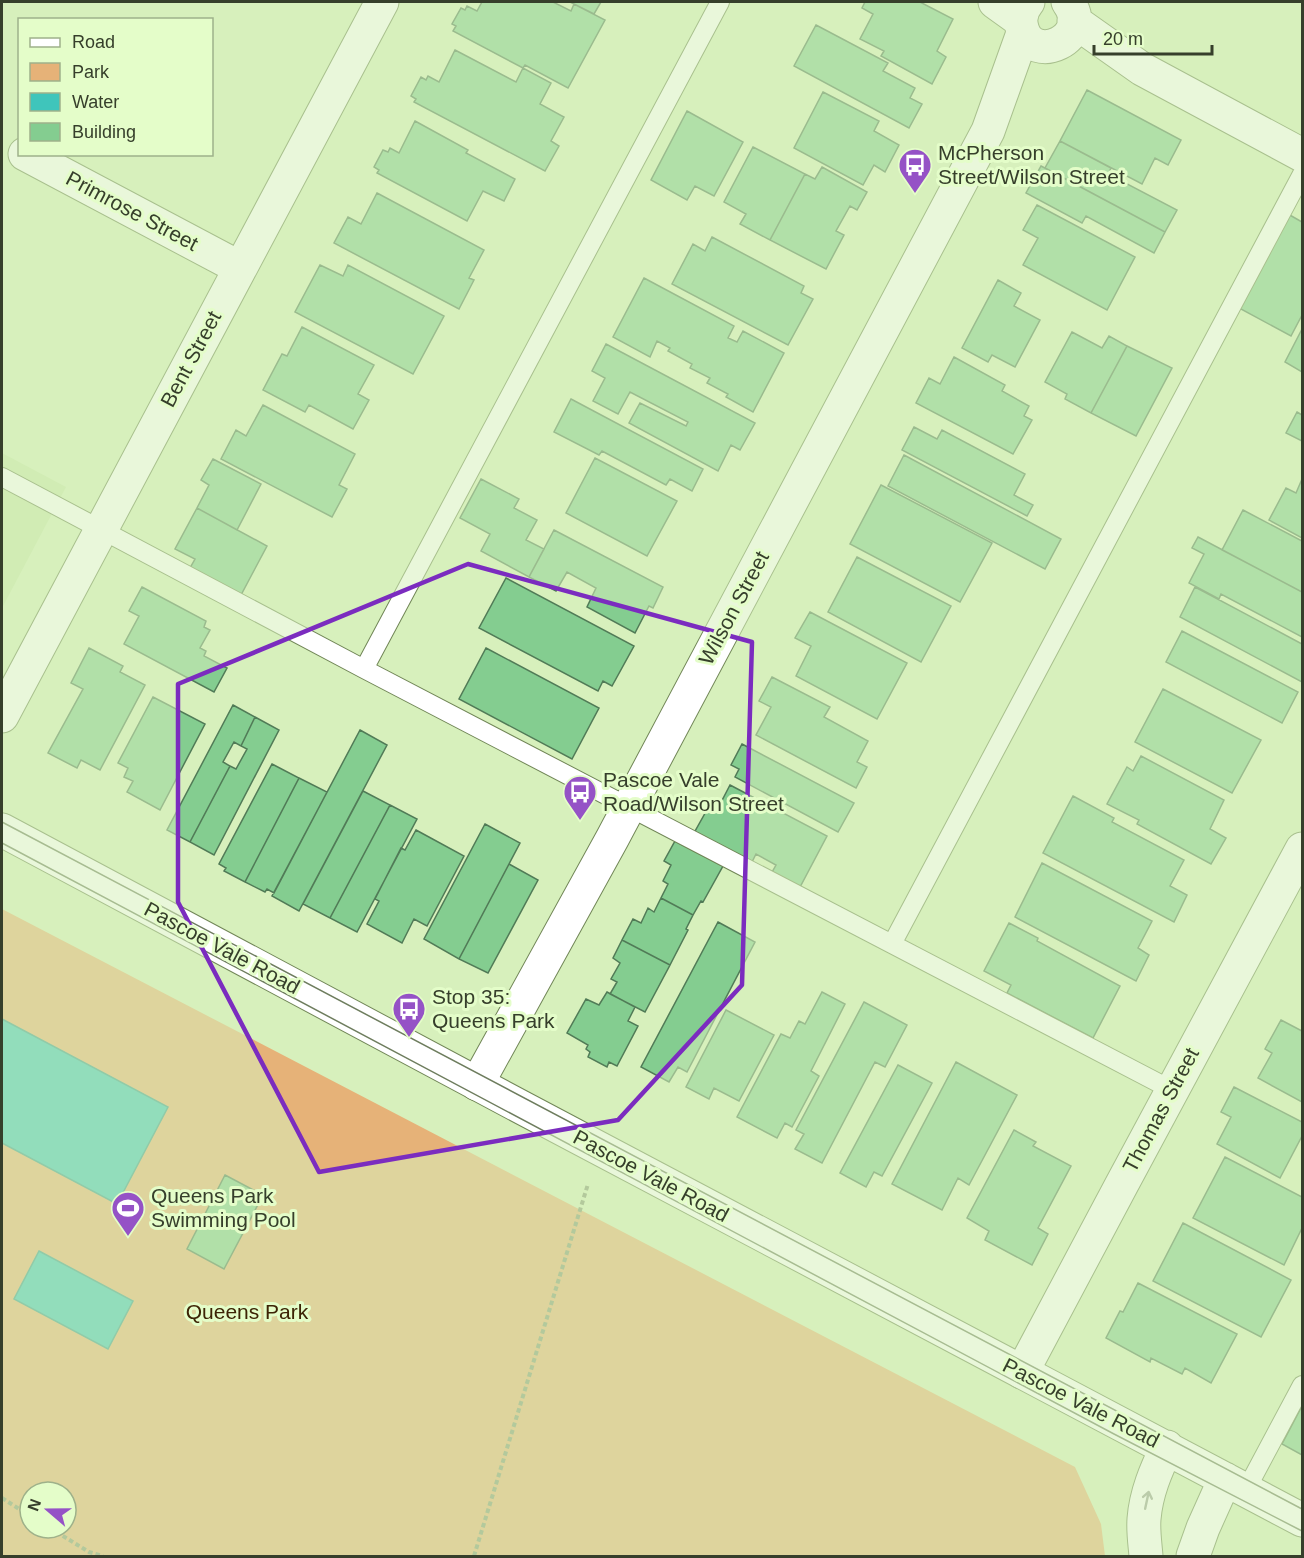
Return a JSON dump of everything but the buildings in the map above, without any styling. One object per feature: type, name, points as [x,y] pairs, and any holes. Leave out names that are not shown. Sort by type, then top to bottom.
[{"type":"street","name":"Bent Street","points":[[2,716],[378,3]]},
{"type":"street","points":[[1046,17],[1302,155]]},
{"type":"street","name":"Wilson Street","points":[[477,1084],[628,807],[988,131],[1046,17]]},
{"type":"street","points":[[2,142],[18,151]]},
{"type":"street","name":"Primrose Street","points":[[29,156],[240,268]]},
{"type":"street","name":"Pascoe Vale Road","points":[[2,830],[1302,1520]]},
{"type":"street","name":"Thomas Street","points":[[1022,1372],[1302,849]]},
{"type":"street","points":[[1146,1557],[1143,1520],[1154,1474],[1167,1447]]},
{"type":"street","points":[[1193,1557],[1203,1528],[1236,1484]]},
{"type":"lane","points":[[364,669],[720,2]]},
{"type":"lane","points":[[892,944],[1302,174]]},
{"type":"lane","points":[[2,477],[364,669],[1172,1090]]},
{"type":"lane","points":[[1236,1484],[1302,1385]]},
{"type":"path","points":[[474,1557],[590,1177]]},
{"type":"path","points":[[2,1498],[18,1508]]},
{"type":"path","points":[[68,1540],[88,1554],[103,1557]]},
{"type":"highlighted area","points":[[468,564],[752,642],[742,985],[618,1120],[319,1172],[178,902],[178,684]]},
{"type":"shaded area","points":[[2,453],[66,487],[2,608]]},
{"type":"green space","name":"Queens Park","points":[[2,909],[1075,1467],[1101,1524],[1105,1556],[2,1556]]},
{"type":"water","points":[[2,1019],[168,1107],[117,1204],[2,1143]]},
{"type":"water","points":[[39,1251],[133,1301],[108,1349],[14,1299]]},
{"type":"tram line","points":[[2,822],[1302,1509]]},
{"type":"tram line","points":[[2,843],[1114,1434],[1302,1531]]},
{"type":"place","name":"McPherson Street/Wilson Street","points":[[915,194]]},
{"type":"place","name":"Pascoe Vale Road/Wilson Street","points":[[580,821]]},
{"type":"place","name":"Stop 35: Queens Park","points":[[409,1038]]},
{"type":"place","name":"Queens Park Swimming Pool","points":[[128,1237]]}]
